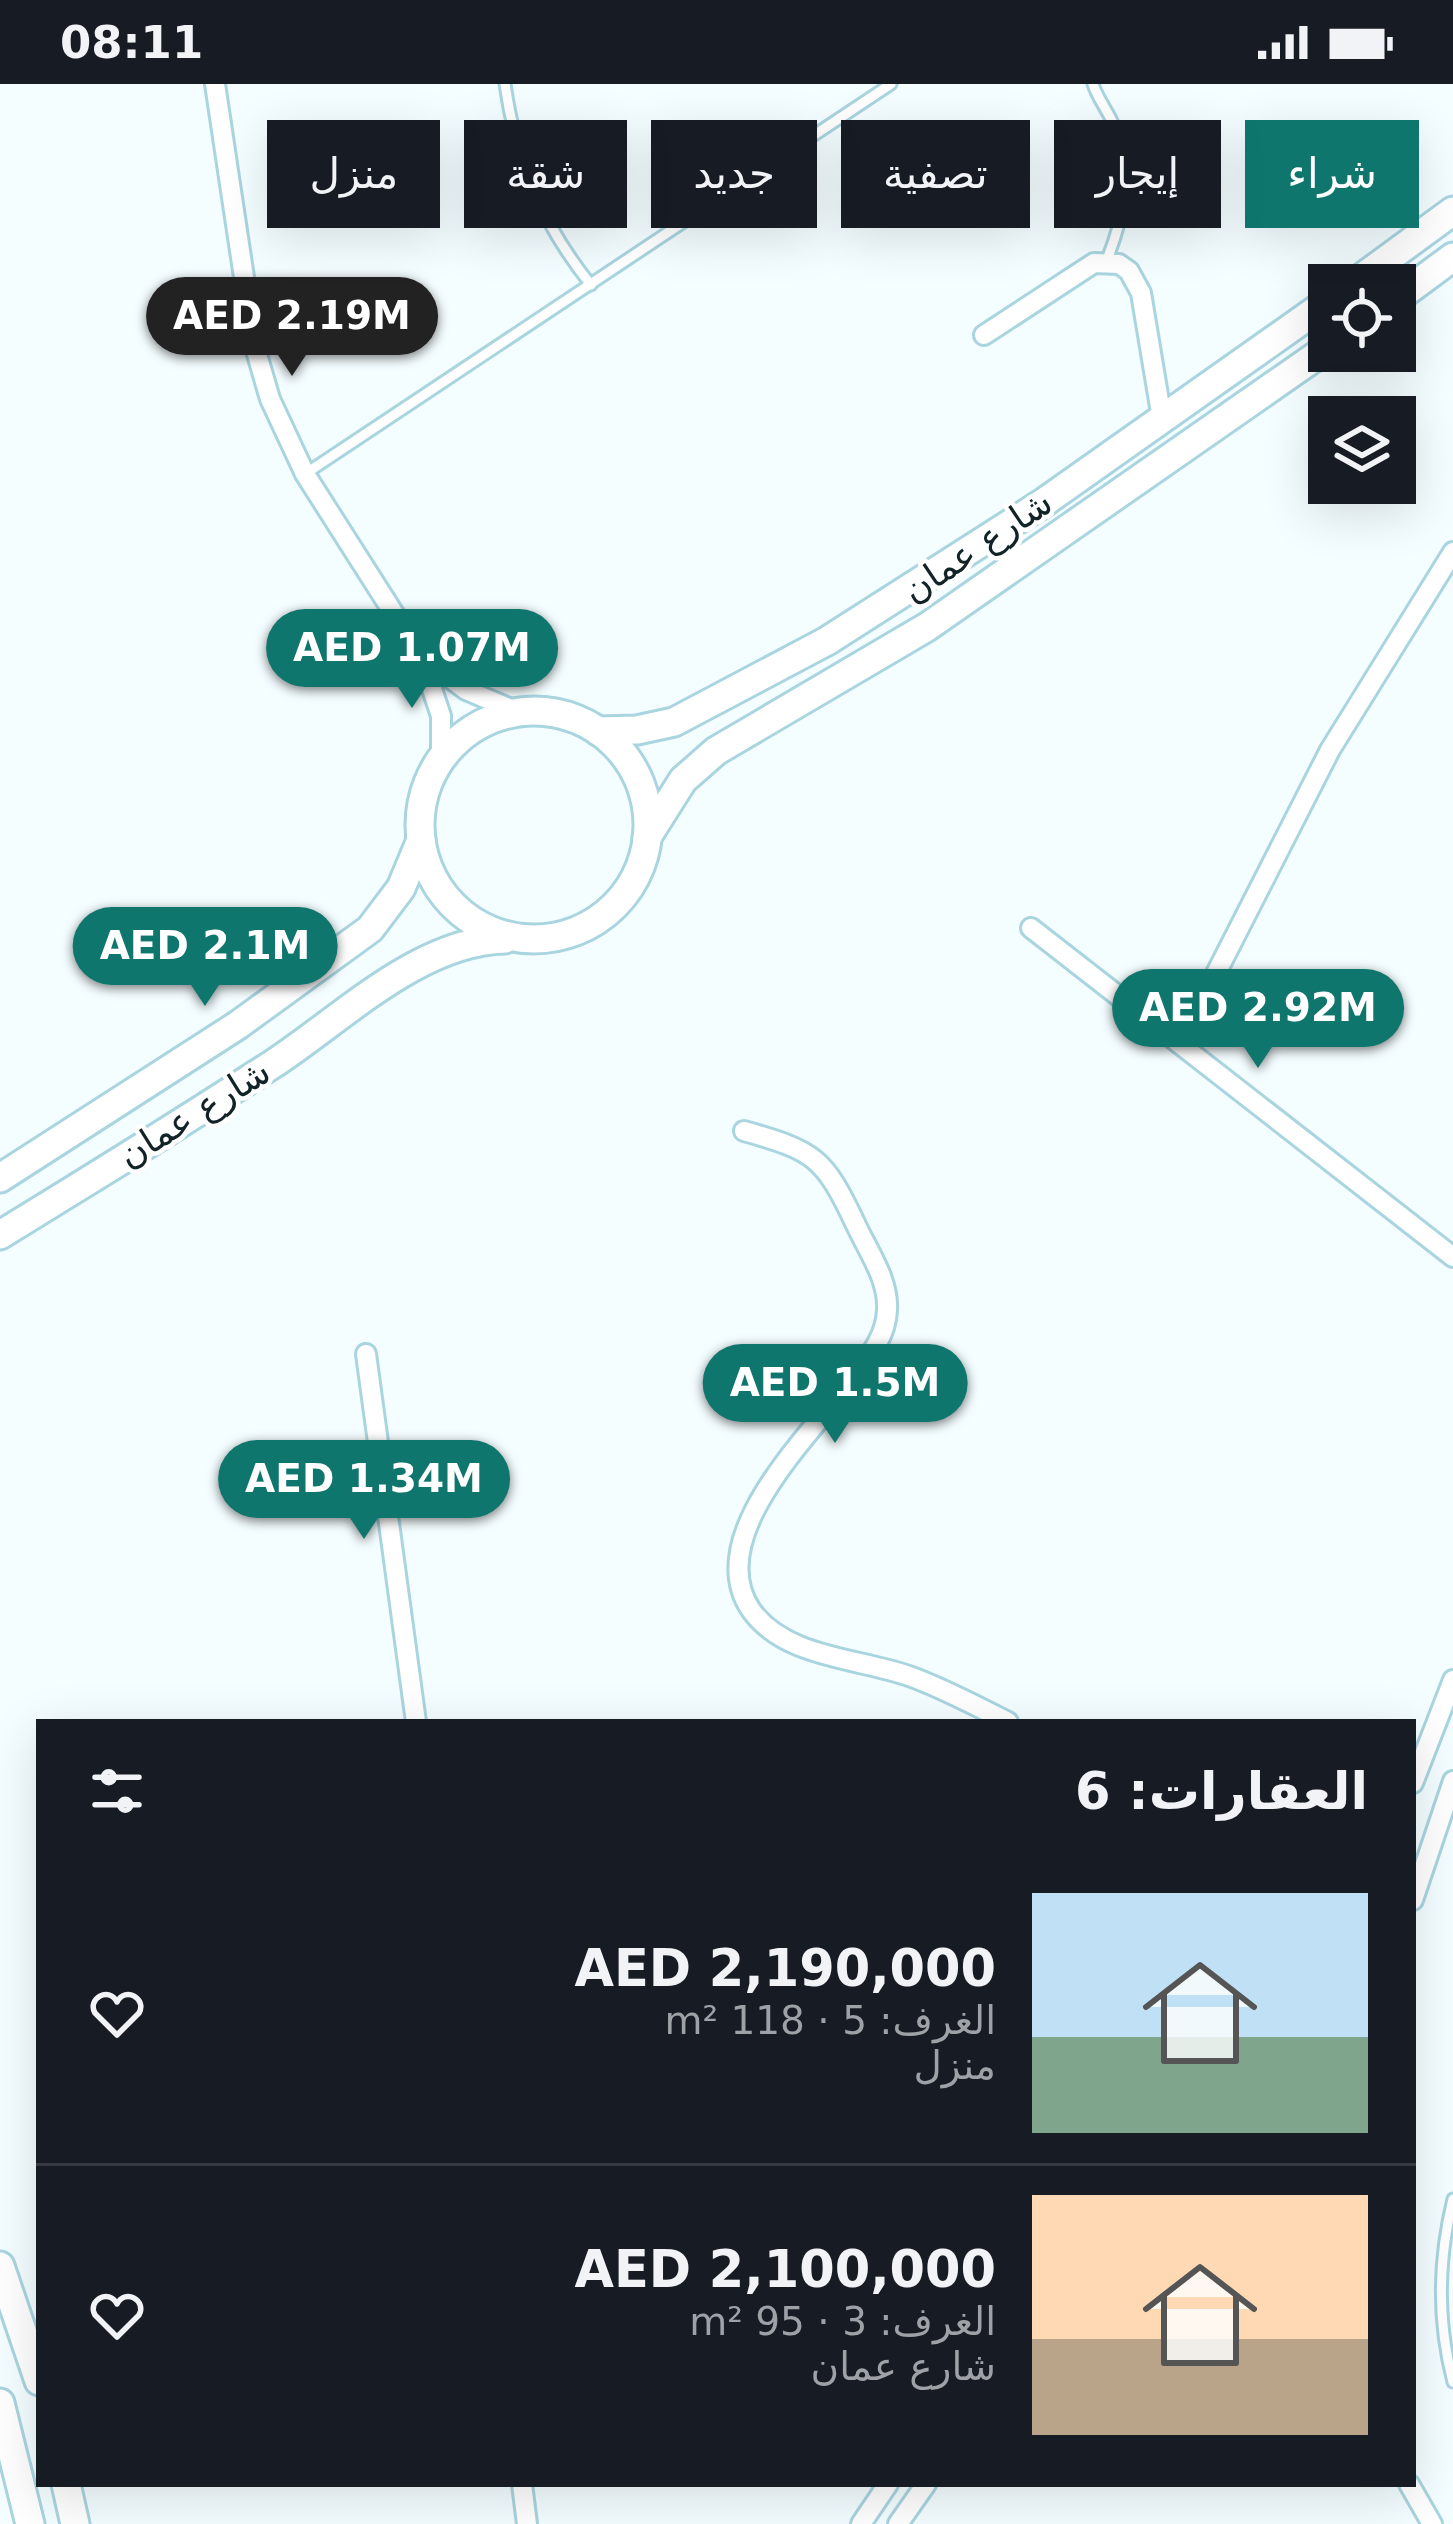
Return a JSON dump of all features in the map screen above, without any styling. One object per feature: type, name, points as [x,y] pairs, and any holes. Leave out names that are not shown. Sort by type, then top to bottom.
[{"type":"main road","points":[[1381,264],[1453,211]]},
{"type":"main road","points":[[1416,284],[1453,257]]},
{"type":"main road","name":"شارع عمان","points":[[598,731],[674,722],[827,641],[972,551],[1308,316]]},
{"type":"main road","name":"شارع عمان","points":[[647,837],[683,780],[716,751],[927,627],[1308,362]]},
{"type":"main road","points":[[518,712],[560,714],[598,731],[617,747],[642,788],[647,837],[630,886],[614,907],[569,934],[517,938],[493,932],[452,906],[437,886],[421,840],[424,798],[441,759],[475,728],[518,712]]},
{"type":"main road","name":"شارع عمان","points":[[0,1178],[238,1025],[370,929],[401,888],[421,840]]},
{"type":"main road","name":"شارع عمان","points":[[0,1235],[274,1063],[417,964],[455,947],[517,938]]},
{"type":"main road","points":[[0,2266],[36,2371]]},
{"type":"main road","points":[[0,2403],[31,2524]]},
{"type":"main road","points":[[67,2487],[75,2524]]},
{"type":"street","points":[[215,84],[254,344],[275,412],[305,474],[421,656],[441,716],[441,759]]},
{"type":"street","points":[[984,335],[1083,269],[1106,262],[1130,271],[1137,281],[1162,418]]},
{"type":"street","points":[[1180,1044],[1330,750],[1453,552]]},
{"type":"street","points":[[421,656],[466,690],[518,712]]},
{"type":"street","points":[[1030,928],[1453,1257]]},
{"type":"street","points":[[744,1131],[799,1148],[826,1169],[880,1274],[887,1311],[877,1346],[753,1510],[737,1559],[742,1593],[761,1622],[789,1641],[928,1683],[1003,1719]]},
{"type":"street","points":[[366,1354],[416,1719]]},
{"type":"street","points":[[1416,1775],[1453,1680]]},
{"type":"street","points":[[1417,1877],[1453,1781]]},
{"type":"street","points":[[522,2487],[527,2524]]},
{"type":"street","points":[[861,2524],[886,2487]]},
{"type":"street","points":[[898,2524],[924,2487]]},
{"type":"street","points":[[1411,2487],[1432,2524]]},
{"type":"lane","points":[[505,84],[515,142],[537,204],[591,285]]},
{"type":"lane","points":[[305,474],[891,84]]},
{"type":"lane","points":[[1093,84],[1116,130],[1124,165],[1123,215],[1106,262]]},
{"type":"lane","points":[[1453,2199],[1441,2268],[1444,2336],[1453,2382]]}]
